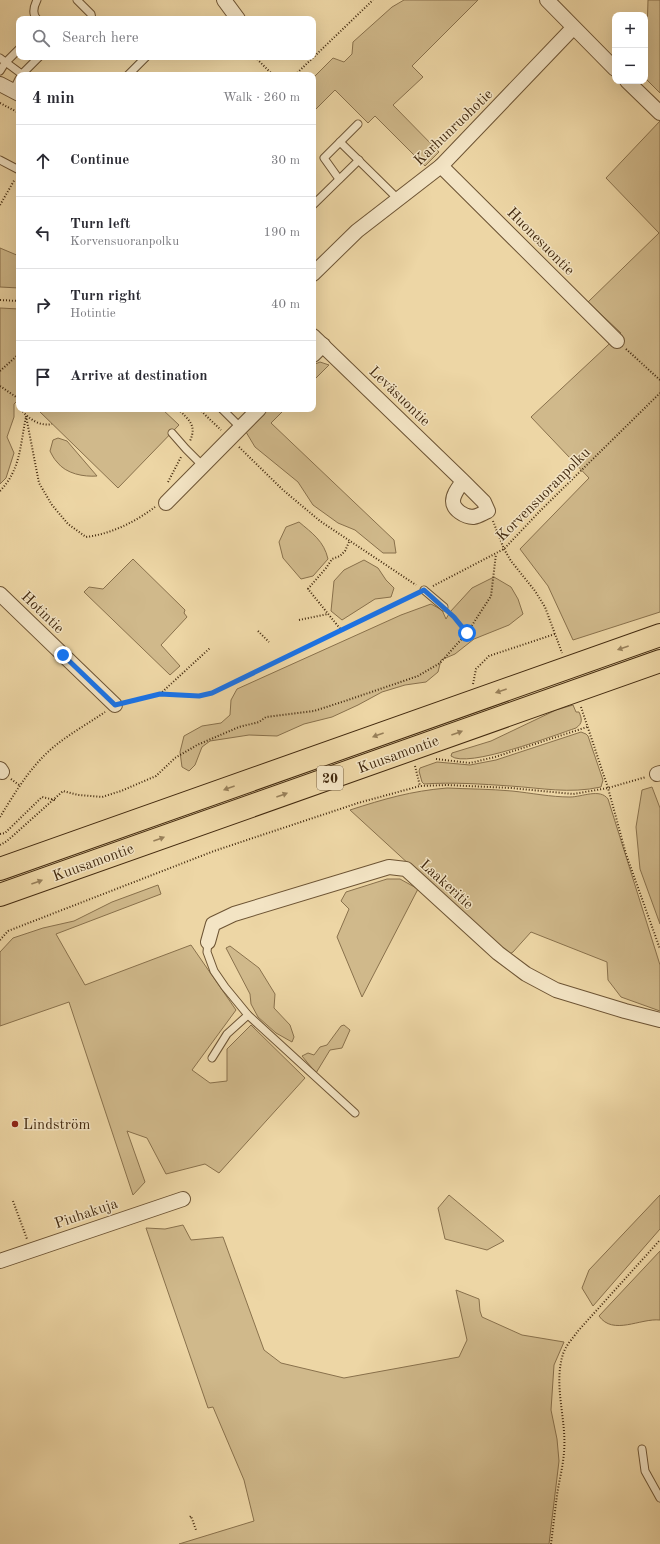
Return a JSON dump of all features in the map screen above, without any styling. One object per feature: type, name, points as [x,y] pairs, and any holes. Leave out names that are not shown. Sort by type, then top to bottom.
[{"type":"highway","name":"Kuusamontie","points":[[0,869],[660,635]]},
{"type":"highway","name":"Kuusamontie","points":[[0,895],[660,660]]},
{"type":"street","points":[[224,0],[236,16]]},
{"type":"street","points":[[547,0],[612,66]]},
{"type":"street","name":"Karhunruohotie","points":[[316,271],[357,231],[441,166],[573,28]]},
{"type":"street","points":[[0,84],[16,82]]},
{"type":"street","points":[[630,84],[660,113]]},
{"type":"street","name":"Huonesuontie","points":[[441,166],[617,341]]},
{"type":"street","name":"Leväsuontie","points":[[316,345],[463,481],[484,502],[488,511]]},
{"type":"street","points":[[160,505],[203,466],[255,412]]},
{"type":"street","points":[[463,481],[454,496],[453,503],[456,510],[464,515],[472,517],[488,511]]},
{"type":"street","name":"Hotintie","points":[[0,594],[115,705]]},
{"type":"street","name":"Laakeritie","points":[[208,942],[213,924],[234,914],[389,867],[406,869],[498,954],[526,974],[556,990],[660,1020]]},
{"type":"street","name":"Piuhakuja","points":[[0,1261],[183,1199]]},
{"type":"lane","points":[[35,16],[34,6],[37,0]]},
{"type":"lane","points":[[77,0],[91,16]]},
{"type":"lane","points":[[0,71],[2,61],[16,51]]},
{"type":"lane","points":[[27,72],[36,60]]},
{"type":"lane","points":[[131,72],[143,60]]},
{"type":"lane","points":[[2,61],[16,77]]},
{"type":"lane","points":[[340,179],[324,158],[358,124]]},
{"type":"lane","points":[[340,142],[398,199]]},
{"type":"lane","points":[[0,160],[16,168]]},
{"type":"lane","points":[[316,202],[359,160]]},
{"type":"lane","points":[[225,412],[241,428]]},
{"type":"lane","points":[[172,433],[203,466]]},
{"type":"lane","points":[[424,590],[444,607]]},
{"type":"lane","points":[[208,942],[207,952],[214,971],[248,1015],[355,1113]]},
{"type":"lane","points":[[212,1058],[227,1034],[248,1015]]},
{"type":"lane","points":[[642,1449],[645,1471],[660,1498]]},
{"type":"path","points":[[316,55],[373,0]]},
{"type":"path","points":[[258,60],[270,72]]},
{"type":"path","points":[[298,72],[311,60]]},
{"type":"path","points":[[0,103],[16,111]]},
{"type":"path","points":[[0,205],[15,179]]},
{"type":"path","points":[[0,300],[16,301]]},
{"type":"path","points":[[617,341],[660,380]]},
{"type":"path","points":[[0,371],[16,357]]},
{"type":"path","points":[[0,386],[16,398]]},
{"type":"path","name":"Korvensuoranpolku","points":[[115,705],[160,694],[199,696],[212,693],[342,631],[496,554],[504,549],[540,511],[660,393]]},
{"type":"path","points":[[23,412],[33,421],[49,425],[52,424]]},
{"type":"path","points":[[165,488],[191,439],[194,430],[192,424],[181,412]]},
{"type":"path","points":[[202,412],[283,490],[320,520],[424,590]]},
{"type":"path","points":[[0,491],[8,483],[18,462],[26,416]]},
{"type":"path","points":[[26,416],[40,483],[52,505],[68,524],[86,537],[100,535],[140,518],[160,505]]},
{"type":"path","points":[[488,511],[504,549],[511,561],[535,591],[545,607],[562,654]]},
{"type":"path","points":[[342,631],[308,589],[332,559],[340,556],[345,551],[350,540]]},
{"type":"path","points":[[0,844],[7,842],[55,800],[63,791],[78,795],[102,797],[121,791],[156,776],[175,758],[197,745],[239,727],[259,722],[266,717],[314,711],[418,676],[440,662],[467,633],[491,596],[496,554]]},
{"type":"path","points":[[444,607],[467,633]]},
{"type":"path","points":[[299,620],[328,614]]},
{"type":"path","points":[[258,631],[269,642]]},
{"type":"path","points":[[472,687],[476,669],[489,656],[555,634]]},
{"type":"path","points":[[160,694],[210,648]]},
{"type":"path","points":[[0,817],[19,785],[36,764],[56,745],[115,705]]},
{"type":"path","points":[[581,707],[608,788],[626,854],[660,949]]},
{"type":"path","points":[[436,759],[470,762],[483,760],[587,727]]},
{"type":"path","points":[[415,766],[420,786]]},
{"type":"path","points":[[0,940],[8,931],[214,851],[358,803],[420,786],[447,785],[487,787],[573,794],[608,788],[658,773]]},
{"type":"path","points":[[0,834],[5,833],[42,797],[55,800]]},
{"type":"path","points":[[13,1201],[31,1250]]},
{"type":"path","points":[[551,1544],[564,1453],[560,1374],[563,1355],[567,1346],[578,1331],[660,1240]]},
{"type":"path","points":[[190,1517],[191,1516],[196,1530]]},
{"type":"shaded area","points":[[404,0],[478,0],[412,66],[423,77],[393,105],[439,152],[425,166],[375,116],[368,123],[335,90],[316,109],[316,75],[333,58],[344,62],[352,54],[353,42],[392,7]]},
{"type":"shaded area","points":[[648,0],[660,0],[660,93],[648,81]]},
{"type":"shaded area","points":[[660,121],[660,612],[573,640],[548,586],[520,549],[589,478],[531,417],[621,333],[588,302],[659,233],[606,178]]},
{"type":"shaded area","points":[[0,248],[16,255],[16,288],[0,287]]},
{"type":"shaded area","points":[[0,308],[16,309],[16,402],[14,404],[14,417],[7,437],[14,453],[6,478],[0,484]]},
{"type":"shaded area","points":[[320,362],[329,365],[316,378],[316,364]]},
{"type":"shaded area","points":[[40,412],[165,412],[179,425],[118,488]]},
{"type":"shaded area","points":[[265,412],[282,412],[271,423],[394,540],[396,553],[383,553],[355,530],[338,523],[313,505],[298,482],[255,447],[246,432]]},
{"type":"shaded area","points":[[58,438],[67,441],[97,476],[76,474],[61,466],[55,460],[50,451],[53,440]]},
{"type":"shaded area","points":[[299,522],[313,534],[324,547],[328,559],[313,576],[301,579],[283,558],[279,542],[286,527]]},
{"type":"shaded area","points":[[133,559],[185,610],[184,613],[187,617],[161,645],[180,666],[170,675],[84,592],[89,587],[103,589]]},
{"type":"shaded area","points":[[364,560],[378,568],[386,580],[394,588],[391,597],[375,599],[342,620],[331,611],[334,581],[344,570]]},
{"type":"shaded area","points":[[494,577],[511,587],[518,599],[523,614],[509,625],[474,639],[455,654],[441,660],[438,672],[426,682],[405,685],[382,692],[332,717],[304,724],[277,736],[249,735],[210,741],[202,747],[195,765],[189,771],[182,767],[180,752],[184,736],[202,726],[221,723],[230,715],[231,700],[237,689],[401,615],[431,604],[442,610],[446,619],[450,612],[472,588]]},
{"type":"shaded area","points":[[573,705],[576,712],[579,712],[581,719],[581,723],[576,728],[512,750],[492,755],[460,759],[451,756],[452,753],[491,741],[556,710]]},
{"type":"shaded area","points":[[581,732],[588,736],[603,780],[601,787],[578,790],[556,790],[478,784],[424,784],[422,782],[419,771],[420,768],[437,762],[470,765],[496,760]]},
{"type":"shaded area","points":[[652,787],[660,808],[660,924],[640,869],[636,827],[642,790]]},
{"type":"shaded area","points":[[447,788],[504,790],[563,797],[600,794],[608,799],[660,965],[660,1011],[621,997],[608,980],[607,962],[531,932],[513,952],[508,955],[350,810],[398,796],[421,791]]},
{"type":"shaded area","points":[[387,879],[400,879],[418,889],[362,997],[337,937],[349,909],[341,901],[346,892]]},
{"type":"shaded area","points":[[158,885],[161,894],[56,934],[85,985],[191,945],[236,1010],[192,1070],[210,1083],[227,1081],[227,1049],[251,1025],[305,1078],[219,1173],[205,1164],[166,1174],[147,1138],[127,1131],[145,1182],[133,1195],[69,1002],[0,1026],[0,952],[13,938],[43,928],[74,921],[112,902]]},
{"type":"shaded area","points":[[230,946],[259,968],[275,994],[274,1008],[290,1025],[294,1037],[292,1042],[276,1033],[258,1017],[251,1004],[250,994],[226,948]]},
{"type":"shaded area","points":[[344,1025],[350,1030],[342,1048],[330,1050],[316,1073],[302,1056],[308,1053],[314,1055],[320,1047],[327,1045],[341,1026]]},
{"type":"shaded area","points":[[449,1195],[504,1241],[487,1250],[445,1239],[438,1208]]},
{"type":"shaded area","points":[[660,1195],[660,1229],[593,1306],[582,1288],[589,1270]]},
{"type":"shaded area","points":[[183,1225],[191,1240],[223,1237],[264,1350],[281,1363],[344,1378],[459,1357],[467,1340],[456,1290],[479,1299],[482,1317],[522,1335],[564,1342],[554,1365],[551,1410],[557,1439],[559,1461],[549,1544],[179,1544],[254,1521],[244,1480],[213,1407],[208,1408],[146,1228],[165,1229]]},
{"type":"shaded area","points":[[660,1251],[660,1320],[619,1326],[605,1322],[599,1316]]},
{"type":"place","name":"Lindström","points":[[15,1124]]},
{"type":"route","points":[[63,655],[115,705],[160,694],[199,696],[212,693],[424,590],[437,600],[454,617],[467,633]]}]
